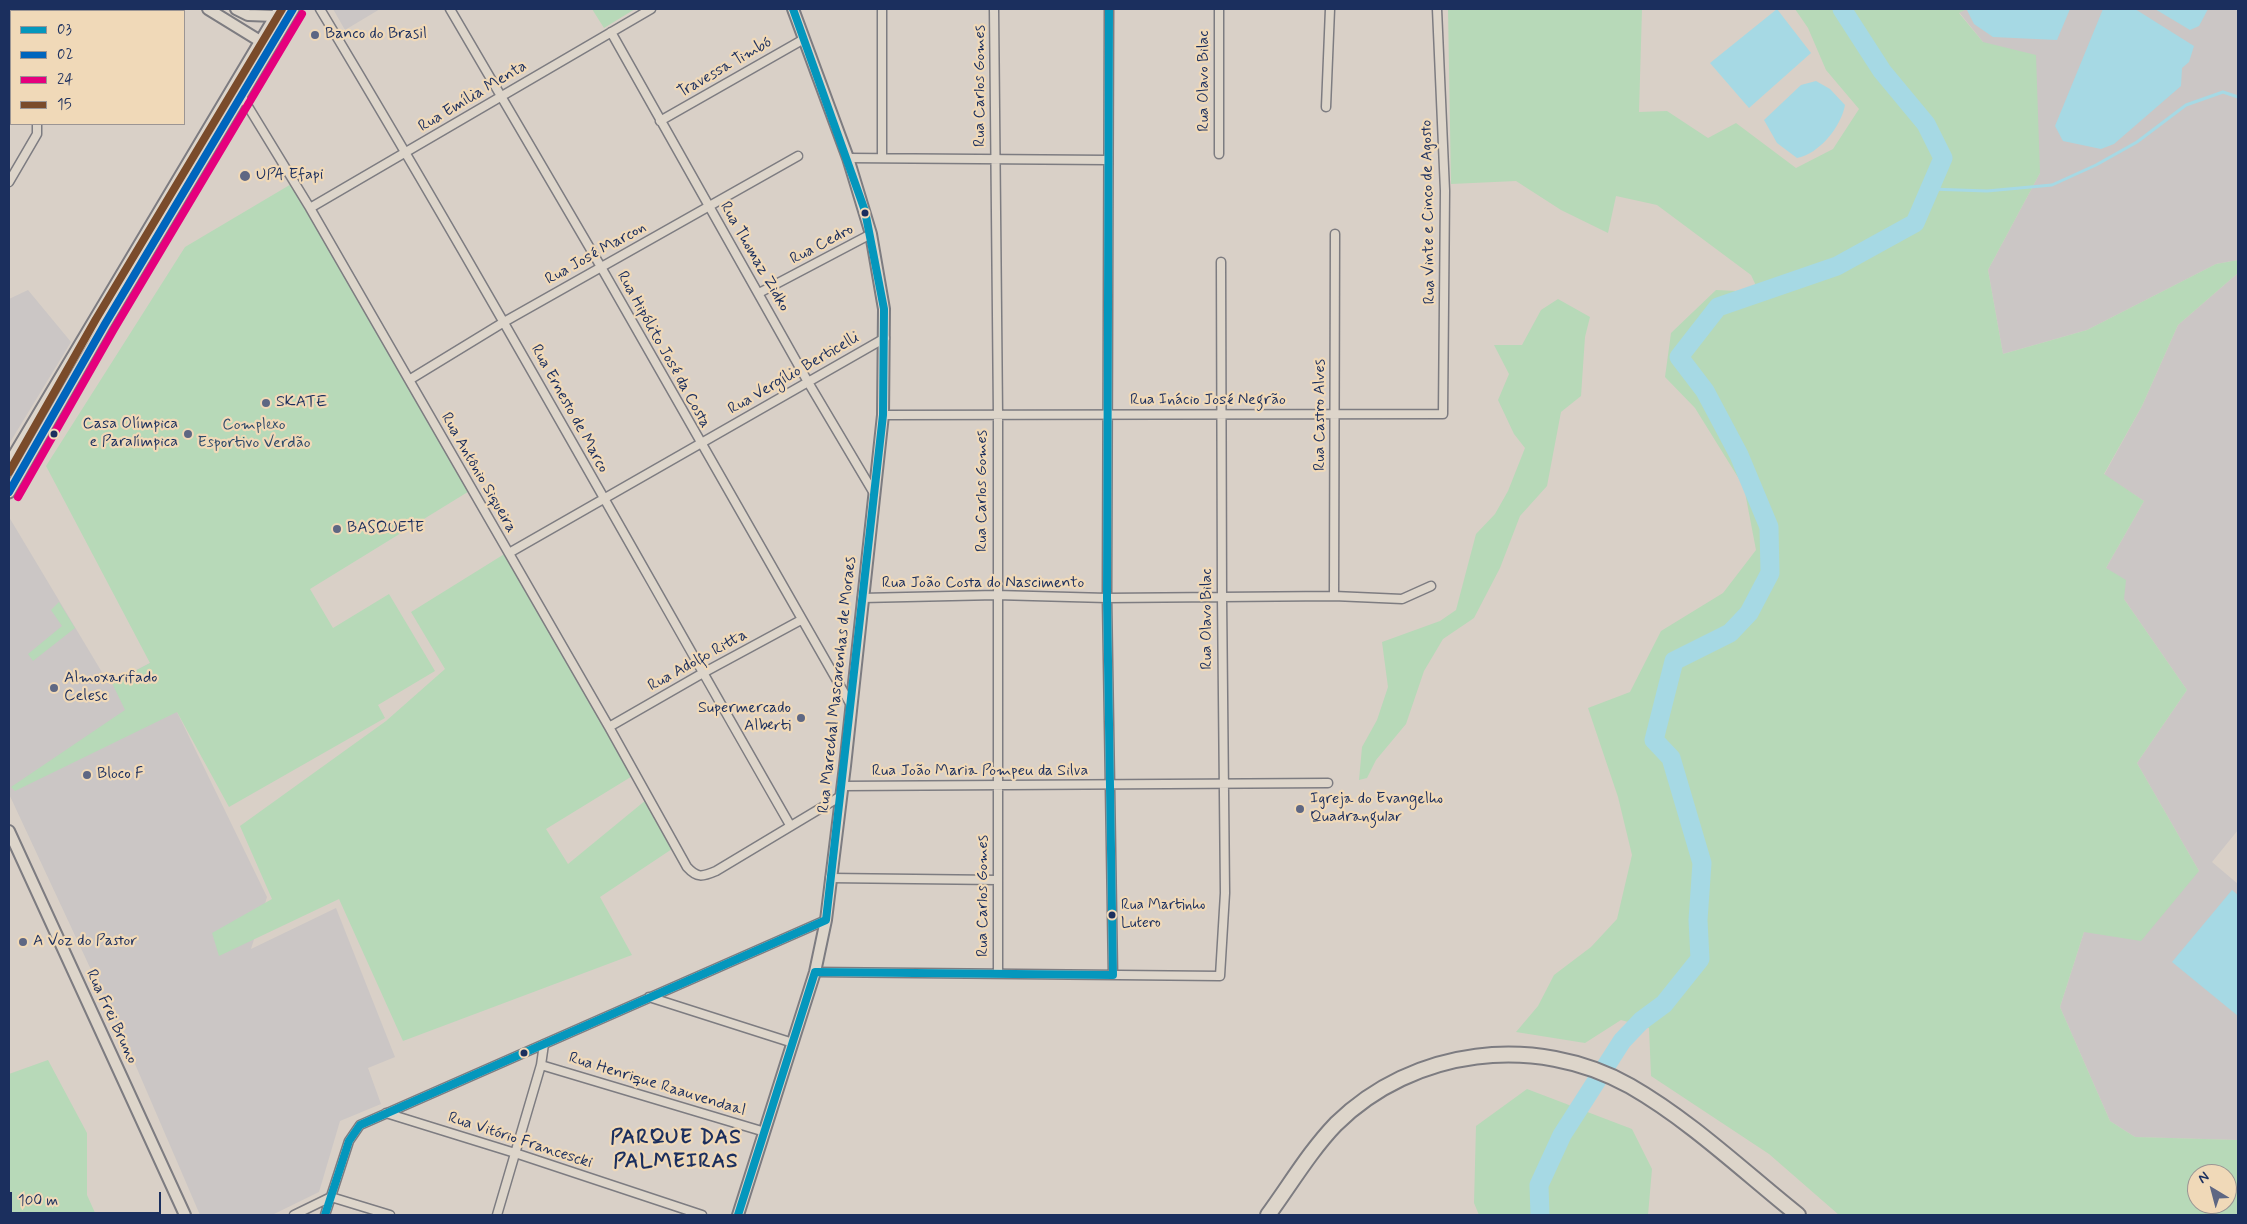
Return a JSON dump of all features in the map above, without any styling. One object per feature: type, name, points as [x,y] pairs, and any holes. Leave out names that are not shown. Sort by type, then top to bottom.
[{"type":"highway","points":[[1268,1215],[1316,1148],[1336,1125],[1378,1091],[1410,1073],[1466,1056],[1494,1054],[1532,1056],[1586,1067],[1630,1086],[1692,1127],[1798,1215]]},
{"type":"main road","points":[[9,492],[105,324],[293,9]]},
{"type":"main road","points":[[9,464],[277,12]]},
{"type":"street","points":[[208,9],[260,41]]},
{"type":"street","points":[[236,9],[248,15],[277,12]]},
{"type":"street","name":"Rua Ernesto de Marco","points":[[320,9],[406,152],[504,322],[790,825]]},
{"type":"street","name":"Rua Hipólito José da Costa","points":[[450,9],[601,267],[700,444],[851,705]]},
{"type":"street","name":"Rua Emília Menta","points":[[310,208],[651,9]]},
{"type":"street","name":"Rua Marechal Mascarenhas de Moraes","points":[[738,1215],[815,972],[826,920],[842,791],[862,598],[876,495],[883,415],[884,309],[870,234],[848,158],[793,9]]},
{"type":"street","points":[[882,9],[882,158]]},
{"type":"street","name":"Rua Carlos Gomes","points":[[994,9],[998,415],[996,595],[998,973]]},
{"type":"street","points":[[815,972],[1113,975],[1107,598],[1109,9]]},
{"type":"street","name":"Rua Olavo Bilac","points":[[1219,9],[1219,154]]},
{"type":"street","points":[[1326,107],[1330,9]]},
{"type":"street","name":"Rua Vinte e Cinco de Agosto","points":[[1437,9],[1445,191],[1443,414]]},
{"type":"street","name":"Rua Thomaz Zidko","points":[[611,32],[808,382],[876,495]]},
{"type":"street","name":"Travessa Timbó","points":[[660,121],[804,39]]},
{"type":"street","name":"Rua Antônio Siqueira","points":[[241,95],[310,208],[609,727],[687,867],[695,876],[704,877],[790,825]]},
{"type":"street","points":[[9,182],[37,134],[37,125]]},
{"type":"street","name":"Rua José Marcon","points":[[409,380],[504,322],[798,156]]},
{"type":"street","points":[[848,158],[1107,160]]},
{"type":"street","name":"Rua Cedro","points":[[759,294],[870,234]]},
{"type":"street","name":"Rua Castro Alves","points":[[1334,596],[1336,234]]},
{"type":"street","name":"Rua Olavo Bilac","points":[[1113,975],[1220,976],[1225,893],[1222,597],[1222,262]]},
{"type":"street","name":"Rua Vergílio Berticelli","points":[[509,553],[885,338]]},
{"type":"street","name":"Rua Inácio José Negrão","points":[[883,415],[1443,414]]},
{"type":"street","name":"Rua João Costa do Nascimento","points":[[862,598],[996,595],[1107,598],[1334,596],[1402,599],[1417,594],[1431,586]]},
{"type":"street","name":"Rua Adolfo Ritta","points":[[609,727],[801,620]]},
{"type":"street","name":"Rua João Maria Pompeu da Silva","points":[[842,791],[1110,784],[1223,785],[1328,783]]},
{"type":"street","points":[[790,825],[842,791]]},
{"type":"street","name":"Rua Frei Bruno","points":[[9,831],[185,1215]]},
{"type":"street","points":[[830,878],[998,880]]},
{"type":"street","points":[[325,1215],[349,1141],[360,1126],[826,920]]},
{"type":"street","points":[[649,997],[793,1043]]},
{"type":"street","points":[[497,1215],[541,1065],[544,1044]]},
{"type":"street","name":"Rua Henrique Raauvendaal","points":[[541,1065],[765,1132]]},
{"type":"street","name":"Rua Vitório Francescki","points":[[386,1113],[515,1153],[702,1215]]},
{"type":"street","points":[[294,1215],[332,1197],[390,1215]]},
{"type":"shaded area","points":[[333,9],[380,9],[345,30]]},
{"type":"shaded area","points":[[1967,9],[2238,9],[2238,260],[2216,264],[2087,330],[2003,354],[1988,270],[2040,173],[1983,42],[1959,12]]},
{"type":"shaded area","points":[[2238,273],[2238,830],[2212,862],[2238,884],[2238,1140],[2135,1137],[2110,1121],[2060,1007],[2084,932],[2199,871],[2137,763],[2187,690],[2124,599],[2106,568],[2144,501],[2104,475],[2142,406],[2178,325]]},
{"type":"shaded area","points":[[28,290],[71,342],[9,444],[9,299]]},
{"type":"shaded area","points":[[9,517],[109,684],[150,663],[177,712],[267,897],[251,949],[336,908],[395,1057],[368,1068],[381,1104],[340,1121],[319,1192],[272,1215],[200,1215],[135,1064],[9,794]]},
{"type":"green space","points":[[592,9],[635,9],[604,28]]},
{"type":"green space","points":[[1448,9],[1642,9],[1639,112],[1667,111],[1708,138],[1736,123],[1796,168],[1833,149],[1859,109],[1826,70],[1808,28],[1795,9],[1842,9],[1851,21],[1844,9],[1967,9],[1959,13],[1983,42],[2036,55],[2040,173],[1988,270],[2003,354],[2087,330],[2216,264],[2238,260],[2238,273],[2178,325],[2142,406],[2104,474],[2144,501],[2106,568],[2126,580],[2124,599],[2187,690],[2137,763],[2199,871],[2141,941],[2084,932],[2060,1007],[2110,1121],[2135,1137],[2238,1140],[2238,1215],[1839,1215],[1769,1154],[1651,1076],[1649,1028],[1621,1020],[1585,1043],[1516,1032],[1538,1006],[1554,975],[1591,947],[1617,919],[1632,855],[1618,797],[1588,708],[1630,692],[1661,631],[1723,593],[1756,550],[1744,487],[1695,408],[1665,377],[1671,333],[1716,290],[1759,292],[1751,275],[1657,205],[1616,196],[1608,233],[1561,210],[1516,181],[1451,184]]},
{"type":"green space","name":"Complexo Esportivo Verdão","points":[[293,183],[471,490],[310,589],[333,628],[389,594],[435,671],[378,705],[385,718],[229,807],[177,712],[15,791],[11,787],[125,710],[112,683],[150,663],[46,466],[185,247]]},
{"type":"green space","points":[[1558,299],[1590,317],[1585,337],[1581,396],[1561,412],[1547,486],[1520,516],[1500,568],[1474,618],[1443,639],[1424,671],[1406,724],[1376,760],[1367,778],[1359,780],[1362,747],[1377,720],[1388,687],[1382,642],[1440,621],[1456,610],[1476,534],[1495,514],[1508,491],[1525,448],[1514,434],[1498,400],[1509,374],[1494,345],[1522,345],[1541,310]]},
{"type":"green space","points":[[506,553],[545,625],[634,775],[546,829],[568,864],[646,800],[675,847],[600,897],[632,955],[403,1041],[339,899],[219,956],[212,933],[272,899],[240,826],[386,721],[445,669],[411,612]]},
{"type":"green space","points":[[59,602],[75,628],[33,661],[28,654],[62,626],[51,610]]},
{"type":"green space","points":[[48,1060],[87,1133],[87,1195],[96,1215],[9,1215],[9,1074]]},
{"type":"green space","points":[[1527,1089],[1632,1129],[1652,1169],[1648,1215],[1479,1215],[1474,1203],[1476,1126]]},
{"type":"water","points":[[1777,9],[1811,53],[1749,108],[1710,63]]},
{"type":"water","points":[[2070,9],[2057,40],[1993,37],[1974,24],[1967,10]]},
{"type":"water","points":[[2103,9],[2135,9],[2194,46],[2189,62],[2182,68],[2181,86],[2114,144],[2101,149],[2063,141],[2055,126]]},
{"type":"water","points":[[2155,9],[2208,9],[2199,26],[2190,30]]},
{"type":"water","points":[[1816,81],[1830,89],[1845,105],[1839,122],[1828,138],[1813,151],[1797,158],[1777,143],[1764,120],[1801,85]]},
{"type":"water","points":[[2232,890],[2238,895],[2238,1016],[2172,962]]},
{"type":"waterway","points":[[1540,1215],[1539,1185],[1562,1135],[1622,1041],[1641,1021],[1664,1004],[1700,959],[1698,920],[1702,863],[1671,758],[1654,740],[1674,661],[1730,633],[1749,613],[1770,573],[1769,527],[1739,455],[1705,391],[1679,357],[1718,307],[1837,266],[1915,223],[1943,158],[1926,124],[1882,71],[1842,9]]},
{"type":"waterway","points":[[1930,189],[1987,191],[2052,185],[2096,165],[2137,142],[2186,105],[2223,92],[2238,97]]},
{"type":"transit line","name":"15","points":[[9,472],[96,319],[282,9]]},
{"type":"transit line","name":"02","points":[[9,492],[105,324],[293,9]]},
{"type":"transit line","name":"03","points":[[325,1215],[349,1141],[360,1125],[826,920],[883,415],[884,309],[865,211],[793,9]]},
{"type":"transit line","name":"03","points":[[738,1215],[815,972],[1113,975],[1107,598],[1109,9]]},
{"type":"transit line","name":"24","points":[[18,497],[114,329],[302,14]]},
{"type":"place","name":"Banco do Brasil","points":[[315,35]]},
{"type":"place","name":"UPA Efapi","points":[[245,176]]},
{"type":"place","name":"SKATE","points":[[266,403]]},
{"type":"place","name":"Casa Olímpica e Paralímpica","points":[[188,434]]},
{"type":"place","name":"BASQUETE","points":[[337,529]]},
{"type":"place","name":"Almoxarifado Celesc","points":[[54,688]]},
{"type":"place","name":"Supermercado Alberti","points":[[801,718]]},
{"type":"place","name":"Bloco F","points":[[87,775]]},
{"type":"place","name":"Igreja do Evangelho Quadrangular","points":[[1300,809]]},
{"type":"place","name":"Rua Martinho Lutero","points":[[1112,915]]},
{"type":"place","name":"A Voz do Pastor","points":[[23,942]]},
{"type":"district","name":"PARQUE DAS PALMEIRAS","points":[[676,1151]]}]
